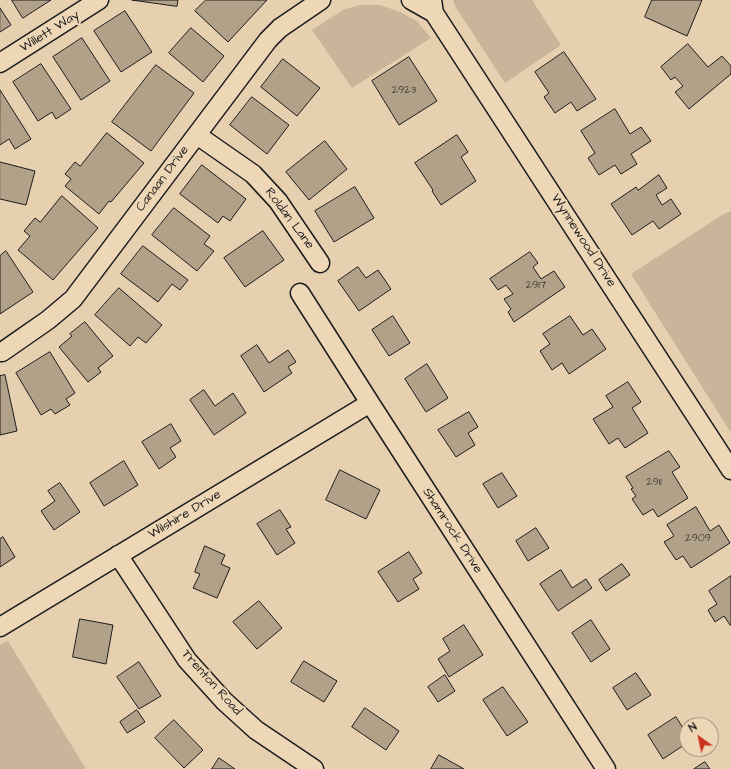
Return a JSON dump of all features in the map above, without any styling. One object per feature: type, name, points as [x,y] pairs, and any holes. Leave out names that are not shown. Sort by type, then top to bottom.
[{"type":"street","name":"Willett Way","points":[[0,63],[99,0]]},
{"type":"street","name":"Canaan Drive","points":[[0,352],[48,320],[73,299],[268,40],[280,28],[321,0]]},
{"type":"street","name":"Wynnewood Drive","points":[[411,0],[433,6],[731,470]]},
{"type":"street","name":"Roldan Lane","points":[[196,135],[253,174],[278,202],[320,263]]},
{"type":"street","name":"Shamrock Drive","points":[[300,293],[606,769]]},
{"type":"street","name":"Wilshire Drive","points":[[0,628],[370,403]]},
{"type":"street","name":"Trenton Road","points":[[118,555],[187,660],[224,702],[256,730],[314,769]]},
{"type":"shaded area","points":[[453,0],[532,0],[561,45],[505,83],[455,6]]},
{"type":"shaded area","points":[[360,5],[380,5],[400,12],[417,21],[431,38],[352,88],[312,30],[343,10]]},
{"type":"shaded area","points":[[731,211],[731,433],[631,274],[722,215]]},
{"type":"shaded area","points":[[8,641],[86,769],[0,769],[0,645]]},
{"type":"building","points":[[12,0],[51,0],[23,18]]},
{"type":"building","points":[[132,0],[178,0],[177,6]]},
{"type":"building","points":[[206,0],[267,0],[228,42],[195,11]]},
{"type":"building","points":[[652,0],[702,0],[687,36],[645,17]]},
{"type":"building","points":[[0,8],[11,25],[0,32]]},
{"type":"building","points":[[125,11],[152,52],[121,72],[94,31]]},
{"type":"building","points":[[191,28],[224,56],[203,82],[169,53]]},
{"type":"building","points":[[82,38],[110,81],[81,100],[53,57]]},
{"type":"building","points":[[688,44],[708,67],[722,56],[731,66],[731,74],[689,109],[675,92],[683,86],[675,77],[671,80],[661,67]]},
{"type":"building","points":[[564,52],[596,99],[577,111],[571,102],[555,113],[544,97],[549,93],[535,72]]},
{"type":"building","points":[[409,57],[437,101],[399,125],[372,81]]},
{"type":"building","points":[[283,59],[320,88],[297,116],[261,87]]},
{"type":"building","points":[[41,64],[71,109],[56,119],[52,112],[38,121],[13,82]]},
{"type":"building","points":[[156,65],[194,93],[151,151],[112,122]]},
{"type":"building","points":[[0,90],[31,139],[15,149],[9,139],[0,145]]},
{"type":"building","points":[[252,97],[289,125],[267,154],[230,125]]},
{"type":"building","points":[[615,109],[630,134],[641,127],[651,141],[631,154],[637,164],[621,174],[615,165],[599,175],[588,158],[595,153],[581,131]]},
{"type":"building","points":[[107,133],[144,163],[99,214],[65,186],[71,179],[65,174],[75,162],[80,166]]},
{"type":"building","points":[[457,135],[468,152],[461,157],[476,181],[441,205],[415,163]]},
{"type":"building","points":[[325,141],[347,169],[309,200],[286,172]]},
{"type":"building","points":[[0,162],[35,171],[26,205],[0,199]]},
{"type":"building","points":[[202,165],[246,199],[230,221],[223,216],[218,223],[180,194]]},
{"type":"building","points":[[659,175],[667,188],[656,195],[662,205],[671,199],[681,214],[659,229],[653,221],[632,235],[611,204],[636,187],[638,190]]},
{"type":"building","points":[[355,187],[374,218],[334,242],[315,211]]},
{"type":"building","points":[[62,196],[98,228],[53,280],[18,250],[30,236],[24,231],[35,218],[40,222]]},
{"type":"building","points":[[174,208],[210,236],[204,244],[214,251],[197,271],[152,235]]},
{"type":"building","points":[[263,231],[284,260],[245,287],[224,258]]},
{"type":"building","points":[[143,246],[188,280],[180,290],[172,284],[158,302],[121,274]]},
{"type":"building","points":[[6,251],[33,292],[0,314],[0,256]]},
{"type":"building","points":[[530,252],[538,263],[533,267],[541,279],[554,271],[565,287],[514,322],[508,312],[511,309],[504,299],[513,294],[506,285],[498,290],[490,279]]},
{"type":"building","points":[[358,267],[366,278],[378,270],[391,289],[359,311],[338,281]]},
{"type":"building","points":[[119,288],[162,325],[146,343],[138,337],[130,346],[95,315]]},
{"type":"building","points":[[393,316],[410,343],[389,356],[372,330]]},
{"type":"building","points":[[570,316],[583,335],[592,329],[606,349],[569,374],[562,363],[552,370],[540,351],[550,344],[543,334]]},
{"type":"building","points":[[85,322],[113,356],[98,368],[101,372],[88,382],[59,347],[72,336],[70,334]]},
{"type":"building","points":[[257,345],[269,363],[288,350],[296,362],[288,367],[292,373],[264,392],[241,356]]},
{"type":"building","points":[[50,352],[75,393],[66,399],[70,405],[55,414],[51,409],[41,415],[16,373]]},
{"type":"building","points":[[427,364],[448,398],[426,412],[405,379]]},
{"type":"building","points":[[5,375],[17,431],[0,435],[0,376]]},
{"type":"building","points":[[628,382],[641,402],[632,408],[648,433],[625,448],[618,438],[609,444],[593,419],[613,407],[606,396]]},
{"type":"building","points":[[204,390],[215,406],[233,393],[246,413],[214,435],[190,400]]},
{"type":"building","points":[[469,412],[478,427],[468,433],[475,445],[456,457],[438,430]]},
{"type":"building","points":[[171,424],[181,441],[170,448],[176,457],[159,469],[142,442]]},
{"type":"building","points":[[669,451],[680,467],[672,472],[688,498],[658,517],[653,509],[643,515],[632,499],[636,496],[626,477]]},
{"type":"building","points":[[124,461],[138,485],[104,506],[90,483]]},
{"type":"building","points":[[340,470],[380,490],[366,519],[326,500]]},
{"type":"building","points":[[502,473],[517,496],[498,508],[483,484]]},
{"type":"building","points":[[60,483],[80,512],[54,530],[41,511],[55,501],[48,491]]},
{"type":"building","points":[[696,507],[710,531],[719,525],[730,543],[691,568],[683,556],[676,560],[664,542],[674,536],[667,525]]},
{"type":"building","points":[[280,510],[291,527],[286,529],[295,543],[277,555],[257,524]]},
{"type":"building","points":[[536,528],[549,548],[528,561],[516,541]]},
{"type":"building","points":[[3,537],[15,557],[0,567],[0,539]]},
{"type":"building","points":[[205,546],[225,555],[221,564],[230,568],[217,598],[193,588],[200,574],[195,572]]},
{"type":"building","points":[[409,552],[422,573],[413,579],[419,589],[398,602],[378,572]]},
{"type":"building","points":[[622,564],[630,575],[606,591],[599,580]]},
{"type":"building","points":[[561,570],[572,588],[586,579],[592,588],[558,611],[540,584]]},
{"type":"building","points":[[731,576],[730,625],[724,616],[715,622],[708,610],[717,604],[709,591]]},
{"type":"building","points":[[259,601],[282,628],[257,649],[233,622]]},
{"type":"building","points":[[80,619],[113,625],[106,664],[73,657]]},
{"type":"building","points":[[591,620],[610,649],[591,662],[572,633]]},
{"type":"building","points":[[464,625],[483,655],[449,677],[438,659],[450,651],[443,639]]},
{"type":"building","points":[[304,661],[337,681],[324,702],[291,682]]},
{"type":"building","points":[[139,662],[161,696],[139,709],[117,677]]},
{"type":"building","points":[[636,673],[651,695],[627,710],[613,688]]},
{"type":"building","points":[[445,675],[455,691],[438,702],[428,687]]},
{"type":"building","points":[[503,687],[528,722],[507,736],[483,700]]},
{"type":"building","points":[[365,708],[399,731],[386,750],[352,727]]},
{"type":"building","points":[[137,710],[145,722],[127,733],[120,722]]},
{"type":"building","points":[[676,717],[679,722],[679,748],[663,759],[648,735]]},
{"type":"building","points":[[174,720],[203,750],[184,768],[155,738]]},
{"type":"building","points":[[439,755],[464,769],[431,769]]},
{"type":"building","points":[[219,758],[235,769],[212,769]]},
{"type":"building","points":[[705,762],[710,769],[694,769]]}]
